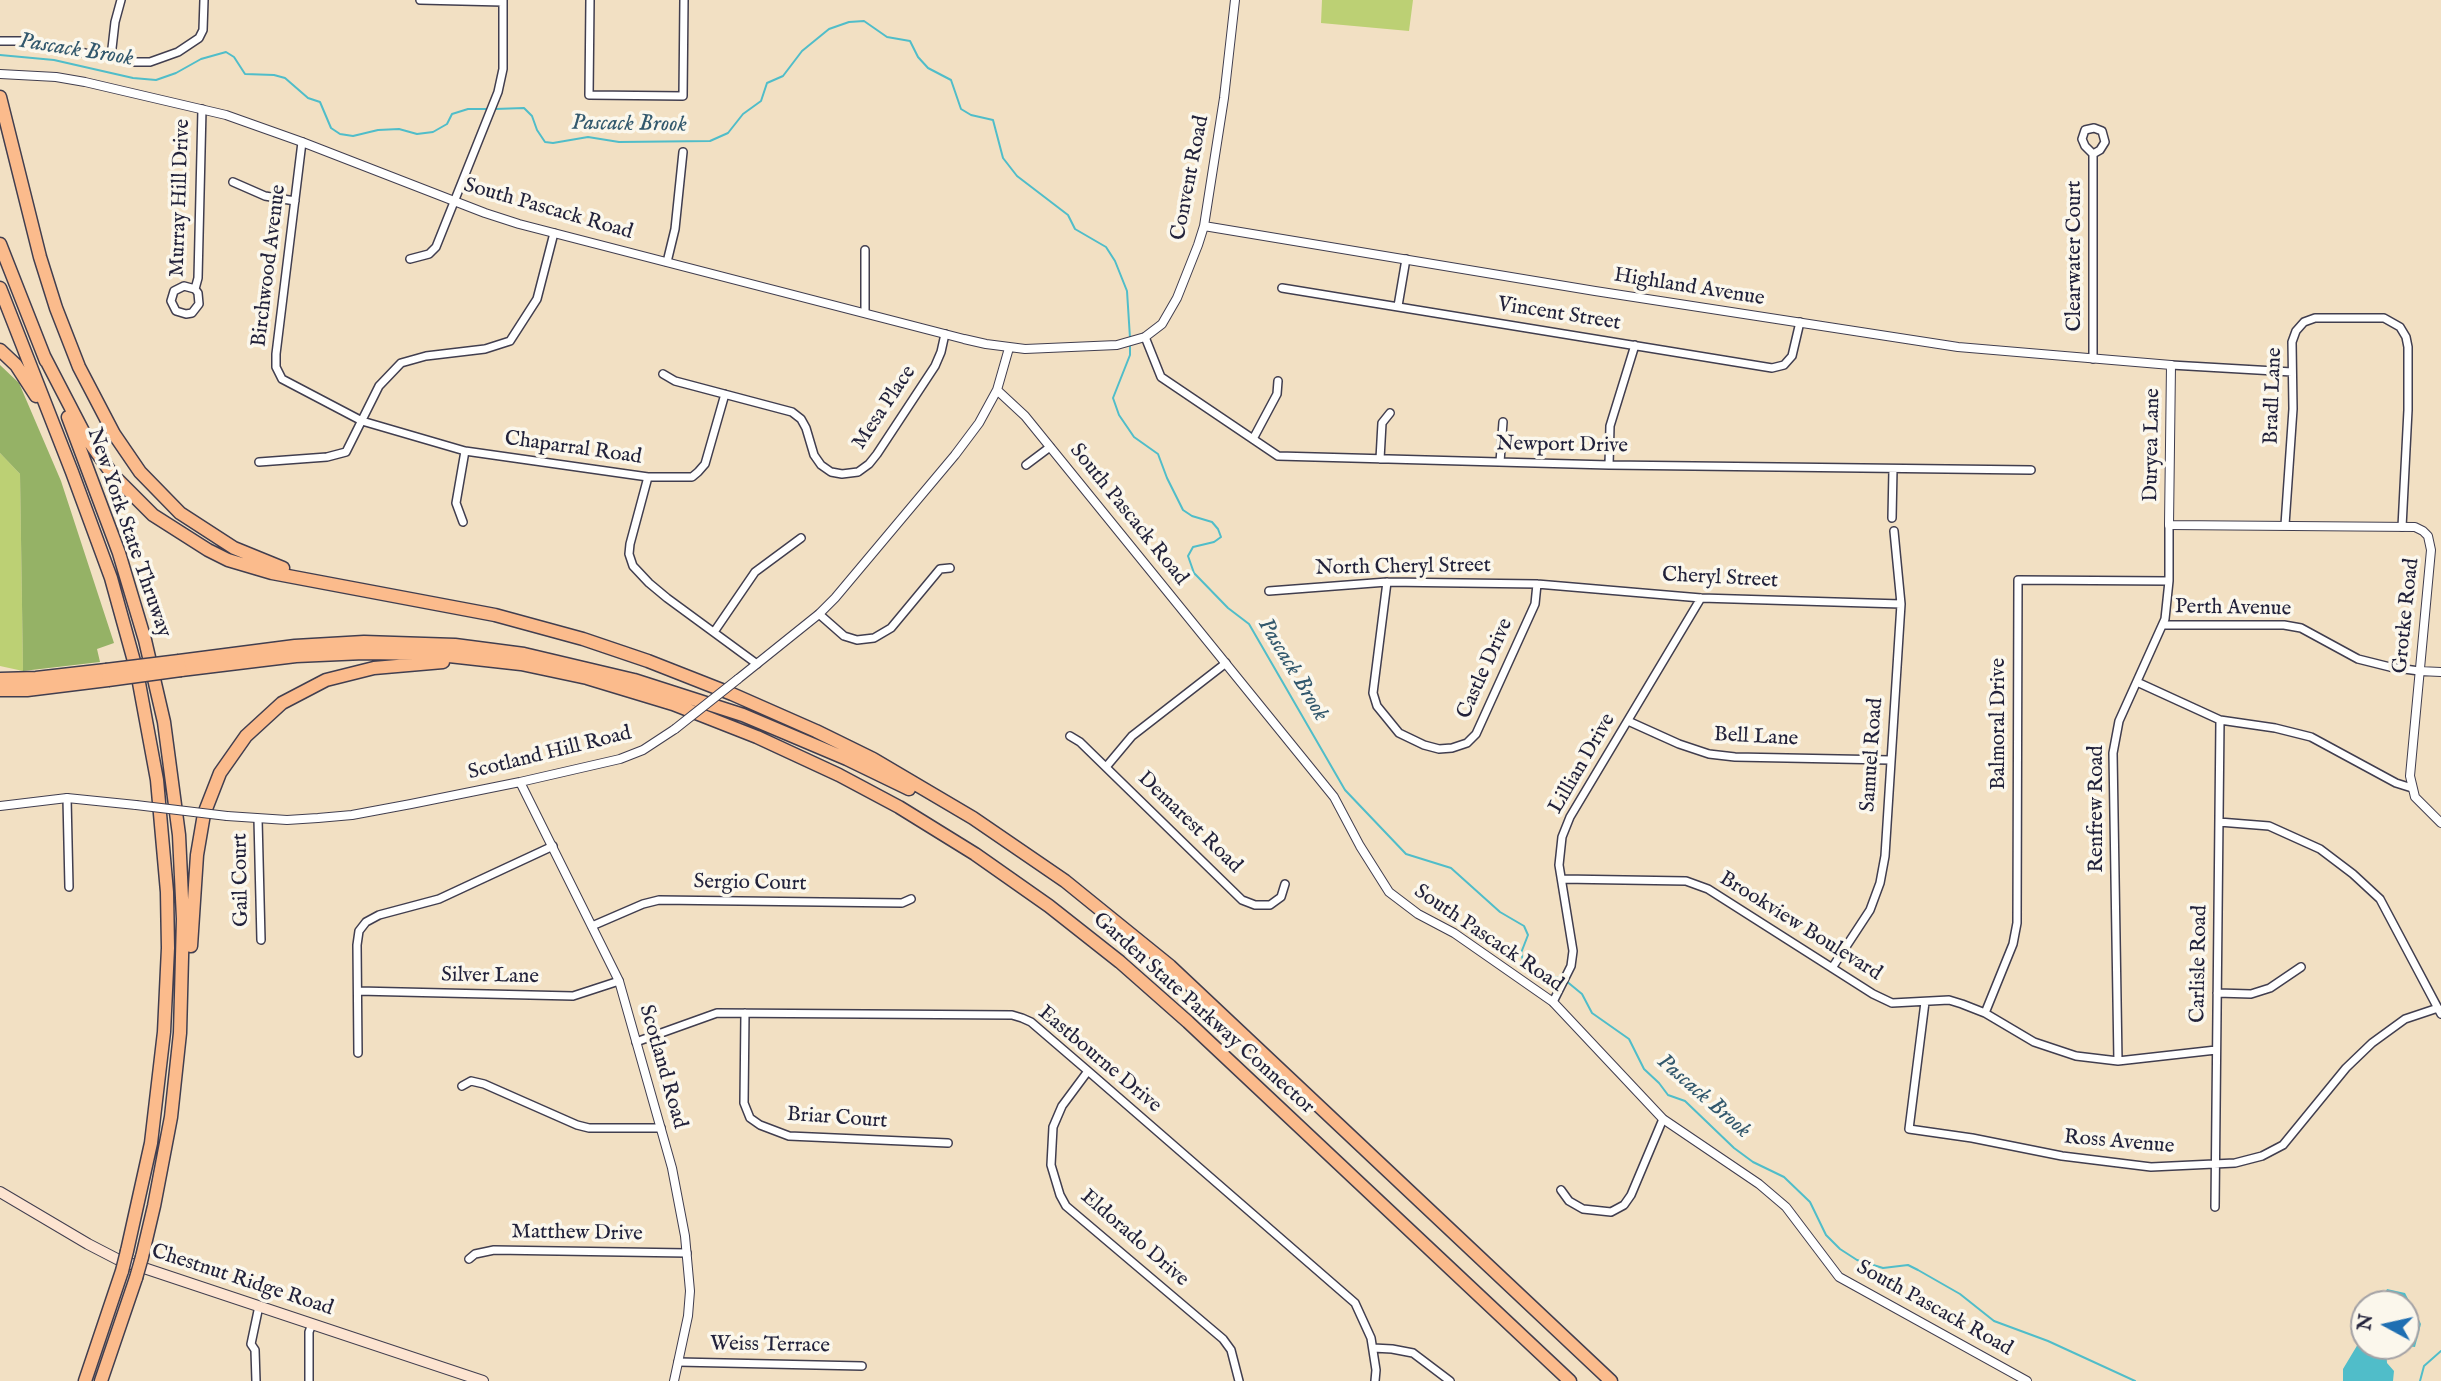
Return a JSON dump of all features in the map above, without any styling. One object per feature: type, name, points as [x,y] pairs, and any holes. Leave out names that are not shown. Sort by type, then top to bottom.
[{"type":"highway","points":[[0,97],[40,257],[59,318],[93,395],[127,454],[173,507],[216,537],[263,562],[340,586]]},
{"type":"highway","name":"New York State Thruway","points":[[0,244],[123,564],[145,640],[164,722],[176,807],[183,891],[184,948],[180,1033],[171,1117],[155,1206],[142,1257],[101,1381]]},
{"type":"highway","name":"New York State Thruway","points":[[0,288],[100,546],[131,647],[153,752],[163,836],[168,948],[164,1032],[151,1143],[122,1271],[85,1381]]},
{"type":"highway","points":[[0,350],[22,373],[54,424]]},
{"type":"highway","points":[[44,356],[97,455],[128,493],[161,522],[198,545],[228,560],[272,573],[517,621],[583,639],[680,673],[774,712],[873,760],[973,818],[1020,849]]},
{"type":"highway","points":[[180,666],[318,643],[387,641],[478,647],[579,666],[677,693],[785,731],[888,778],[1020,849]]},
{"type":"highway","points":[[0,690],[38,689],[107,675],[180,666],[296,656],[386,652],[477,658],[565,673]]},
{"type":"highway","points":[[180,1033],[190,965],[197,855],[204,814],[224,766],[241,741],[261,720],[287,700],[312,686],[374,667],[453,662],[565,673]]},
{"type":"highway","name":"Garden State Parkway Connector","points":[[565,673],[694,711],[809,760],[909,813],[1013,880],[1085,933],[1171,1006],[1570,1381]]},
{"type":"highway","points":[[0,679],[107,675]]},
{"type":"highway","name":"Garden State Parkway Connector","points":[[1020,849],[1100,908],[1187,981],[1612,1381]]},
{"type":"main road","name":"Chestnut Ridge Road","points":[[0,1192],[117,1259],[483,1381]]},
{"type":"street","points":[[111,57],[115,22],[121,0]]},
{"type":"street","points":[[0,41],[26,41],[135,62],[150,62],[178,52],[196,41],[202,34],[204,0]]},
{"type":"street","points":[[410,259],[429,254],[436,247],[493,105],[503,69],[503,1],[420,0]]},
{"type":"street","points":[[590,0],[589,95],[683,96],[684,0]]},
{"type":"street","name":"Convent Road","points":[[1009,348],[1117,345],[1142,338],[1162,324],[1170,312],[1204,226],[1230,57],[1235,0]]},
{"type":"street","name":"South Pascack Road","points":[[0,74],[56,77],[85,82],[202,109],[302,142],[496,217],[945,334],[1009,348]]},
{"type":"street","name":"Murray Hill Drive","points":[[195,289],[184,286],[174,291],[171,301],[176,311],[187,314],[196,309],[200,299],[195,289],[198,278],[202,109]]},
{"type":"street","name":"Birchwood Avenue","points":[[302,142],[276,367],[282,379],[362,421]]},
{"type":"street","points":[[667,262],[675,229],[684,152]]},
{"type":"street","name":"Clearwater Court","points":[[2093,154],[2093,359]]},
{"type":"street","points":[[233,182],[265,196],[295,201]]},
{"type":"street","name":"Highland Avenue","points":[[1204,226],[1958,347],[2171,365]]},
{"type":"street","points":[[259,462],[336,456],[346,452],[379,386],[401,363],[426,356],[485,349],[510,341],[537,299],[554,233]]},
{"type":"street","points":[[865,250],[865,312]]},
{"type":"street","points":[[1398,306],[1406,259]]},
{"type":"street","name":"Vincent Street","points":[[1282,288],[1772,368],[1784,365],[1792,356],[1800,322]]},
{"type":"street","name":"Bradl Lane","points":[[2286,525],[2292,409],[2292,342],[2296,331],[2304,322],[2315,318],[2384,318],[2400,327],[2408,347],[2402,527]]},
{"type":"street","name":"Mesa Place","points":[[663,374],[675,381],[792,412],[801,419],[806,428],[814,455],[821,465],[831,472],[858,472],[877,454],[935,366],[945,334]]},
{"type":"street","name":"Newport Drive","points":[[1142,338],[1161,377],[1278,456],[1609,465],[2031,470]]},
{"type":"street","points":[[1609,465],[1610,426],[1635,345]]},
{"type":"street","name":"Scotland Hill Road","points":[[0,806],[67,798],[287,820],[349,815],[520,782],[620,759],[655,743],[675,729],[819,614],[844,589],[979,423],[997,390],[1009,348]]},
{"type":"street","points":[[2171,365],[2292,372]]},
{"type":"street","name":"Duryea Lane","points":[[2169,525],[2171,365]]},
{"type":"street","points":[[1253,439],[1278,394],[1278,381]]},
{"type":"street","name":"South Pascack Road","points":[[997,390],[1025,416],[1051,447],[1334,797],[1389,892],[1418,914],[1454,933],[1552,1002],[1663,1119],[1759,1184],[1786,1207],[1839,1277],[2027,1381]]},
{"type":"street","name":"Chaparral Road","points":[[362,421],[466,451],[648,477],[692,477],[705,464],[725,394]]},
{"type":"street","points":[[1380,459],[1382,424],[1390,412]]},
{"type":"street","points":[[1500,462],[1503,422]]},
{"type":"street","points":[[1026,465],[1051,447]]},
{"type":"street","points":[[463,522],[456,503],[466,451]]},
{"type":"street","points":[[1892,518],[1893,469]]},
{"type":"street","points":[[648,477],[630,544],[629,554],[633,566],[649,583],[757,664]]},
{"type":"street","name":"Grotke Road","points":[[2169,525],[2415,527],[2424,531],[2431,550],[2410,776],[2412,788]]},
{"type":"street","name":"Renfrew Road","points":[[2118,1061],[2113,753],[2119,721],[2163,625],[2169,581],[2169,525]]},
{"type":"street","name":"Samuel Road","points":[[1832,968],[1870,911],[1880,883],[1885,856],[1901,604],[1894,531]]},
{"type":"street","points":[[714,632],[755,572],[801,538]]},
{"type":"street","points":[[819,614],[844,636],[857,640],[874,638],[891,628],[940,569],[950,568]]},
{"type":"street","name":"Balmoral Drive","points":[[1985,1013],[2013,944],[2017,923],[2018,580],[2169,581]]},
{"type":"street","name":"Castle Drive","points":[[1387,582],[1373,693],[1377,706],[1399,733],[1439,749],[1467,743],[1476,734],[1535,604],[1537,584]]},
{"type":"street","name":"North Cheryl Street","points":[[1269,591],[1387,582],[1537,584]]},
{"type":"street","name":"Cheryl Street","points":[[1537,584],[1701,598],[1901,604]]},
{"type":"street","name":"Lillian Drive","points":[[1552,1002],[1571,966],[1573,951],[1559,865],[1562,837],[1570,817],[1701,598]]},
{"type":"street","name":"Perth Avenue","points":[[2163,625],[2284,625],[2301,628],[2358,659],[2419,671]]},
{"type":"street","points":[[1107,767],[1132,737],[1226,663]]},
{"type":"street","points":[[2419,671],[2441,672]]},
{"type":"street","points":[[2137,682],[2220,720],[2275,728],[2311,737],[2396,783],[2412,788],[2415,797],[2441,823]]},
{"type":"street","name":"Carlisle Road","points":[[2215,1207],[2220,720]]},
{"type":"street","name":"Bell Lane","points":[[1628,721],[1709,754],[1735,757],[1889,760]]},
{"type":"street","name":"Demarest Road","points":[[1070,736],[1080,741],[1242,900],[1255,905],[1269,905],[1282,897],[1285,884]]},
{"type":"street","name":"Scotland Road","points":[[520,782],[619,981],[672,1168],[687,1253],[690,1291],[674,1381]]},
{"type":"street","points":[[67,798],[69,887]]},
{"type":"street","name":"Gail Court","points":[[258,819],[261,940]]},
{"type":"street","points":[[2219,822],[2269,826],[2319,849],[2353,873],[2380,899],[2440,1011]]},
{"type":"street","points":[[358,1053],[357,944],[359,931],[366,922],[379,915],[439,900],[553,846]]},
{"type":"street","name":"Brookview Boulevard","points":[[1562,879],[1686,881],[1708,889],[1873,995],[1892,1003],[1949,1000],[1985,1013],[2034,1042],[2076,1056],[2118,1061],[2216,1049]]},
{"type":"street","name":"Sergio Court","points":[[592,926],[659,900],[902,903],[911,900]]},
{"type":"street","points":[[2217,993],[2251,994],[2270,988],[2301,967]]},
{"type":"street","name":"Silver Lane","points":[[358,991],[573,996],[619,981]]},
{"type":"street","name":"Ross Avenue","points":[[1926,1002],[1909,1129],[2116,1164],[2151,1167],[2235,1163],[2262,1156],[2283,1145],[2346,1068],[2371,1042],[2405,1018],[2440,1011]]},
{"type":"street","name":"Eastbourne Drive","points":[[636,1042],[717,1013],[1012,1015],[1031,1022],[1355,1303],[1363,1317],[1373,1348],[1375,1381]]},
{"type":"street","name":"Briar Court","points":[[745,1013],[744,1103],[750,1118],[760,1125],[789,1136],[948,1143]]},
{"type":"street","name":"Eldorado Drive","points":[[1088,1071],[1062,1106],[1053,1127],[1051,1165],[1060,1195],[1066,1206],[1223,1339],[1231,1350],[1238,1381]]},
{"type":"street","points":[[462,1086],[471,1081],[484,1084],[589,1128],[661,1128]]},
{"type":"street","points":[[1561,1190],[1569,1201],[1583,1209],[1611,1212],[1624,1205],[1631,1195],[1663,1119]]},
{"type":"street","name":"Matthew Drive","points":[[469,1259],[475,1254],[494,1250],[687,1253]]},
{"type":"street","points":[[256,1381],[255,1350],[251,1344],[259,1306]]},
{"type":"street","points":[[309,1381],[309,1332],[312,1324]]},
{"type":"street","points":[[1373,1348],[1413,1353],[1450,1381]]},
{"type":"street","name":"Weiss Terrace","points":[[678,1362],[862,1366]]},
{"type":"green space","points":[[1322,0],[1413,0],[1409,31],[1321,23]]},
{"type":"green space","points":[[0,365],[19,383],[61,481],[114,643],[97,649],[100,662],[23,671],[20,474],[0,453]]},
{"type":"green space","points":[[0,453],[20,474],[23,671],[0,666]]},
{"type":"water","points":[[2350,1357],[2350,1360],[2387,1360],[2394,1371],[2393,1381],[2343,1381],[2343,1369]]},
{"type":"waterway","name":"Pascack Brook","points":[[495,109],[524,108],[532,116],[545,142],[588,137],[619,142],[710,141],[728,133],[743,114],[761,101],[767,83],[783,76],[802,51],[829,29],[849,22],[864,21],[887,37],[910,41],[918,57],[928,68],[951,80],[961,109],[971,115],[993,120],[1003,158],[1017,176],[1068,215],[1075,229],[1106,247],[1127,291],[1130,338]]},
{"type":"waterway","name":"Pascack Brook","points":[[0,55],[54,60],[133,78],[156,80],[176,73],[201,59],[226,52],[234,57],[245,74],[285,78],[308,98],[320,102],[331,128],[340,134],[353,136],[378,130],[399,129],[417,134],[433,132],[447,124],[452,114],[468,109],[490,109]]},
{"type":"waterway","name":"Pascack Brook","points":[[1130,344],[1130,355],[1113,398],[1119,415],[1134,437],[1158,454],[1183,510],[1192,516],[1212,522],[1221,537],[1214,542],[1193,547],[1188,556],[1194,573],[1228,608],[1249,624],[1345,790],[1406,854],[1451,868],[1500,912],[1524,926],[1528,935],[1521,953],[1525,967],[1537,974],[1560,978]]},
{"type":"waterway","name":"Pascack Brook","points":[[1565,980],[1582,994],[1592,1013],[1629,1039],[1644,1069],[1668,1095],[1685,1101],[1734,1148],[1753,1162],[1784,1177],[1810,1202],[1826,1235],[1840,1249],[1857,1260],[1883,1268],[1908,1265],[1960,1294],[1994,1321],[2048,1341],[2135,1381]]},
{"type":"waterway","name":"Pascack Brook","points":[[2420,1381],[2424,1366],[2441,1351]]}]
